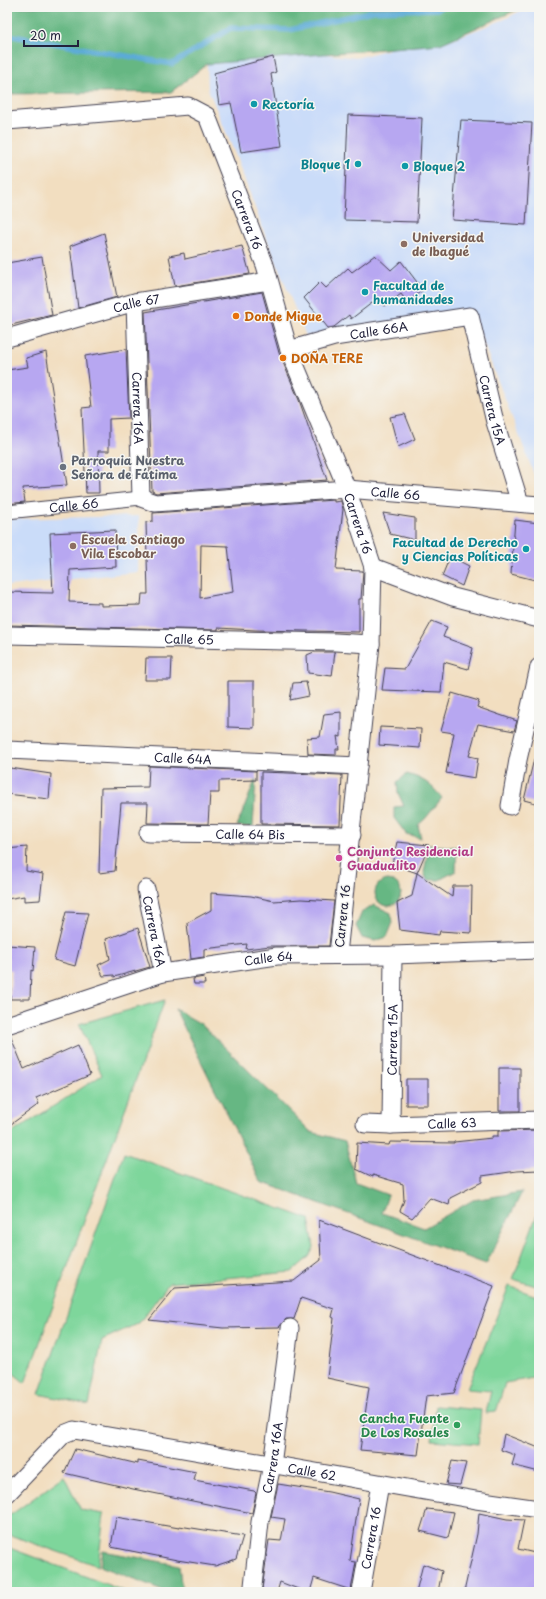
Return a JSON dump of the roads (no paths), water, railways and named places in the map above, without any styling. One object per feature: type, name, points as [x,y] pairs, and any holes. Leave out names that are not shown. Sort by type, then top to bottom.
[{"type":"street","name":"Carrera 16","points":[[7,121],[188,106],[207,116],[263,261],[289,350],[347,489],[373,567],[371,644],[352,835],[338,954]]},
{"type":"street","name":"Calle 67","points":[[7,338],[135,302],[269,281]]},
{"type":"street","name":"Carrera 16A","points":[[135,302],[148,501]]},
{"type":"street","name":"Calle 66A","points":[[289,350],[334,338],[470,316]]},
{"type":"street","name":"Carrera 15A","points":[[470,316],[495,422],[520,503]]},
{"type":"street","name":"Calle 66","points":[[7,512],[148,501],[347,489],[539,505]]},
{"type":"street","points":[[373,567],[453,597],[539,619]]},
{"type":"street","name":"Calle 65","points":[[7,635],[371,644]]},
{"type":"street","points":[[510,806],[531,739],[539,666]]},
{"type":"street","name":"Calle 64A","points":[[7,750],[358,766]]},
{"type":"street","name":"Calle 64 Bis","points":[[148,833],[352,835]]},
{"type":"street","name":"Carrera 16A","points":[[146,889],[163,973]]},
{"type":"street","name":"Calle 64","points":[[7,1024],[163,973],[277,956],[338,954],[393,955],[539,950]]},
{"type":"street","name":"Carrera 15A","points":[[391,1125],[393,955]]},
{"type":"street","name":"Calle 63","points":[[365,1124],[391,1125],[539,1120]]},
{"type":"street","name":"Carrera 16A","points":[[253,1586],[260,1522],[272,1465],[290,1328]]},
{"type":"street","name":"Calle 62","points":[[7,1494],[64,1434],[74,1430],[380,1484],[539,1509]]},
{"type":"street","name":"Carrera 16","points":[[361,1592],[380,1484]]},
{"type":"waterway","points":[[7,35],[172,64],[231,28],[290,30],[373,11],[437,9],[441,7]]},
{"type":"place","name":"Rectoría","points":[[254,104]]},
{"type":"place","name":"Bloque 1","points":[[358,164]]},
{"type":"place","name":"Bloque 2","points":[[405,166]]},
{"type":"place","name":"Universidad de Ibagué","points":[[404,244]]},
{"type":"place","name":"Facultad de humanidades","points":[[365,292]]},
{"type":"place","name":"Donde Migue","points":[[236,316]]},
{"type":"place","name":"DOÑA TERE","points":[[283,358]]},
{"type":"place","name":"Parroquia Nuestra Señora de Fátima","points":[[63,467]]},
{"type":"place","name":"Escuela Santiago Vila Escobar","points":[[73,546]]},
{"type":"place","name":"Facultad de Derecho y Ciencias Políticas","points":[[526,549]]},
{"type":"place","name":"Conjunto Residencial Guadualito","points":[[339,858]]},
{"type":"place","name":"Cancha Fuente De Los Rosales","points":[[457,1425]]}]
